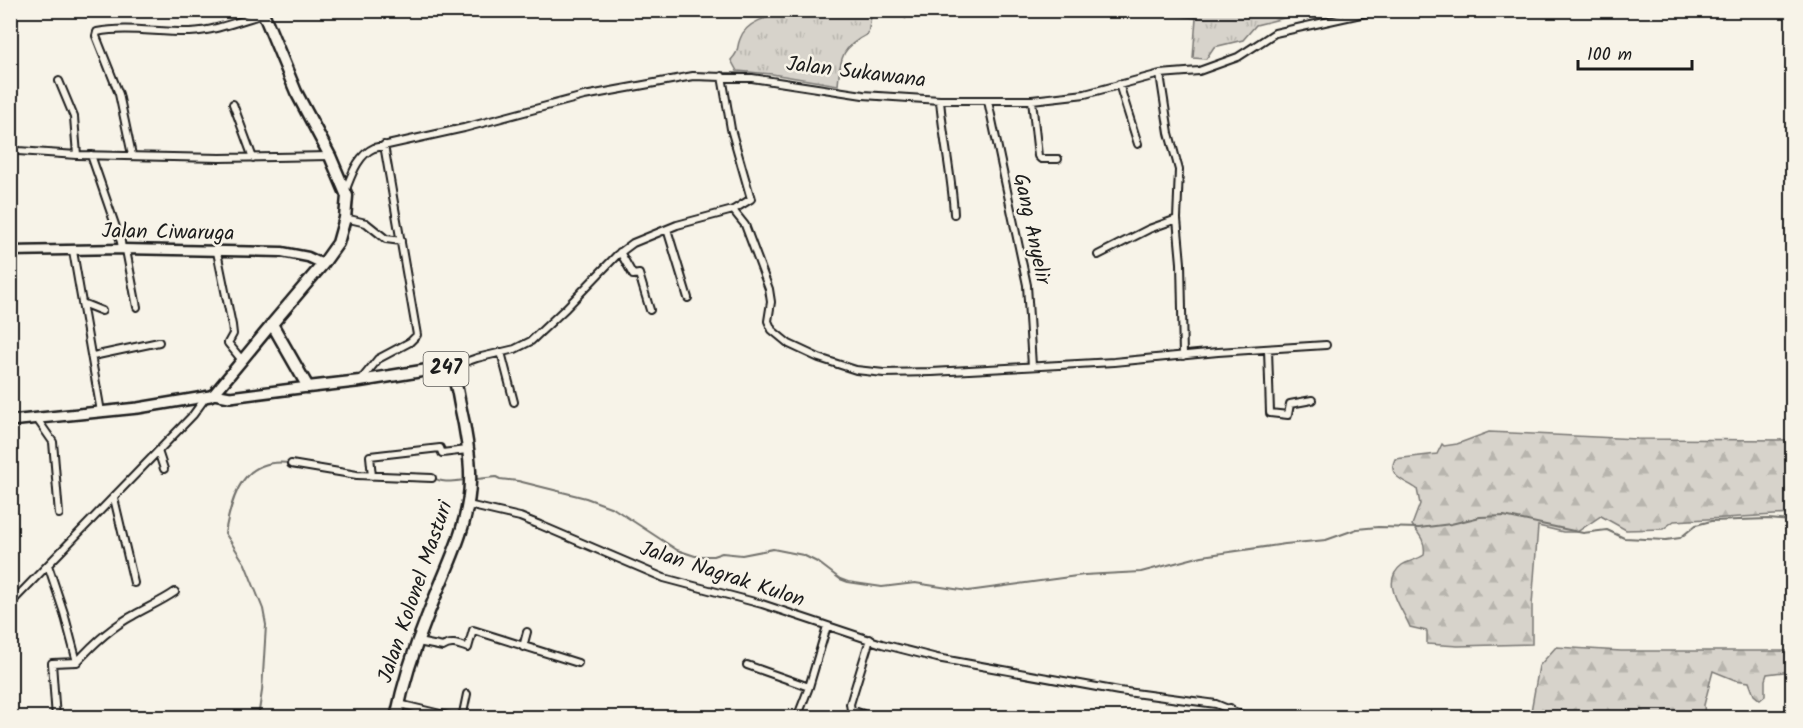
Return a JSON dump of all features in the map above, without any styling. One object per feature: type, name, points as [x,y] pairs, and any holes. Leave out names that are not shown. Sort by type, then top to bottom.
[{"type":"main road","points":[[210,396],[323,264],[338,243],[345,218],[346,189],[296,92],[262,12]]},
{"type":"main road","points":[[10,421],[101,412],[210,396],[230,397],[308,387],[272,324]]},
{"type":"main road","name":"247","points":[[308,387],[360,381],[431,368],[445,369]]},
{"type":"main road","name":"Jalan Kolonel Masturi","points":[[396,717],[418,642],[468,505],[471,481],[456,382],[451,372],[445,369]]},
{"type":"street","name":"Jalan Sukawana","points":[[346,189],[363,154],[374,148],[475,125],[584,96],[685,77],[722,76],[779,81],[863,95],[940,100],[1032,100],[1085,94],[1160,74],[1185,73],[1209,68],[1243,54],[1275,33],[1379,10]]},
{"type":"street","points":[[132,155],[119,94],[96,36],[97,32],[114,30],[197,31],[218,27],[262,12]]},
{"type":"street","points":[[1160,74],[1169,133],[1179,170],[1177,219],[1181,263],[1183,356]]},
{"type":"street","points":[[445,369],[460,362],[515,350],[531,341],[560,315],[620,252],[633,243],[667,229],[734,210],[751,198],[731,129],[722,76]]},
{"type":"street","points":[[59,81],[74,117],[77,155]]},
{"type":"street","points":[[1119,84],[1138,144]]},
{"type":"street","points":[[940,100],[954,214]]},
{"type":"street","points":[[1032,100],[1038,156],[1041,159],[1058,159]]},
{"type":"street","name":"Gang Anyelir","points":[[988,101],[1027,285],[1032,366]]},
{"type":"street","points":[[232,104],[253,158]]},
{"type":"street","points":[[360,381],[378,359],[417,337],[384,145]]},
{"type":"street","points":[[11,149],[77,155],[253,158],[330,156]]},
{"type":"street","points":[[91,155],[124,249],[137,307]]},
{"type":"street","points":[[734,210],[744,225],[769,289],[771,297],[769,326],[775,334],[789,344],[819,358],[868,373],[1032,366],[1326,345]]},
{"type":"street","points":[[345,218],[366,223],[386,239],[401,241]]},
{"type":"street","points":[[1098,255],[1158,225],[1177,219]]},
{"type":"street","points":[[667,229],[688,298]]},
{"type":"street","name":"Jalan Ciwaruga","points":[[10,251],[124,249],[288,252],[308,256],[323,264]]},
{"type":"street","points":[[73,250],[101,412]]},
{"type":"street","points":[[217,252],[232,325],[233,334],[228,343],[242,359]]},
{"type":"street","points":[[620,252],[633,275],[639,274],[650,310]]},
{"type":"street","points":[[82,303],[102,311]]},
{"type":"street","points":[[93,356],[159,342]]},
{"type":"street","points":[[1268,349],[1270,413],[1288,415],[1290,404],[1312,400]]},
{"type":"street","points":[[501,352],[514,402]]},
{"type":"street","points":[[10,604],[210,396]]},
{"type":"street","points":[[37,419],[53,442],[59,514]]},
{"type":"street","points":[[372,475],[370,456],[440,448],[442,453],[467,450]]},
{"type":"street","points":[[158,451],[164,469]]},
{"type":"street","points":[[291,464],[357,476],[432,478]]},
{"type":"street","points":[[114,498],[134,583]]},
{"type":"street","name":"Jalan Nagrak Kulon","points":[[468,505],[530,521],[664,578],[762,604],[922,654],[1119,691],[1197,701],[1230,708],[1250,717]]},
{"type":"street","points":[[48,565],[77,662]]},
{"type":"street","points":[[56,717],[52,663],[77,662],[100,637],[175,592]]},
{"type":"street","points":[[797,717],[809,687],[827,626]]},
{"type":"street","points":[[418,642],[443,647],[448,643],[453,643],[468,648],[473,630],[578,663]]},
{"type":"street","points":[[523,647],[527,632]]},
{"type":"street","points":[[863,714],[851,710],[850,704],[870,639]]},
{"type":"street","points":[[747,665],[809,687]]},
{"type":"street","points":[[462,717],[467,694]]},
{"type":"street","points":[[399,704],[457,717]]},
{"type":"street","points":[[1227,717],[1230,708]]},
{"type":"green space","points":[[797,10],[903,11],[905,18],[896,12],[872,11],[868,34],[852,44],[844,54],[838,85],[772,74],[737,71],[731,60],[737,52],[740,39],[749,26],[764,18]]},
{"type":"green space","points":[[1143,11],[1330,11],[1296,15],[1256,25],[1243,40],[1214,47],[1206,59],[1193,58],[1196,18]]},
{"type":"green space","points":[[1489,432],[1637,439],[1792,440],[1792,514],[1674,521],[1663,529],[1626,530],[1601,516],[1577,532],[1563,532],[1538,526],[1532,605],[1532,644],[1458,646],[1427,644],[1427,631],[1410,627],[1398,604],[1393,587],[1395,572],[1402,565],[1424,555],[1424,546],[1412,525],[1420,504],[1417,489],[1398,478],[1393,465],[1395,459],[1437,454],[1442,444],[1444,446],[1457,444]]},
{"type":"green space","points":[[1556,647],[1621,651],[1792,651],[1792,671],[1767,674],[1765,696],[1760,700],[1754,695],[1749,682],[1735,680],[1713,671],[1704,705],[1705,717],[1530,717],[1539,666]]},
{"type":"waterway","points":[[258,718],[266,625],[263,609],[245,564],[225,533],[236,493],[250,473],[261,466],[290,463]]},
{"type":"waterway","points":[[433,477],[444,481],[465,480]]},
{"type":"waterway","points":[[477,479],[496,477],[586,498],[613,508],[677,550],[695,556],[713,556],[722,553],[742,555],[773,549],[803,555],[848,582],[882,587],[915,583],[968,591],[1084,575],[1141,572],[1202,556],[1326,540],[1357,529],[1419,528],[1480,517],[1504,516],[1583,533],[1607,530],[1624,538],[1666,540],[1680,538],[1696,525],[1711,521],[1768,519],[1792,521]]}]
